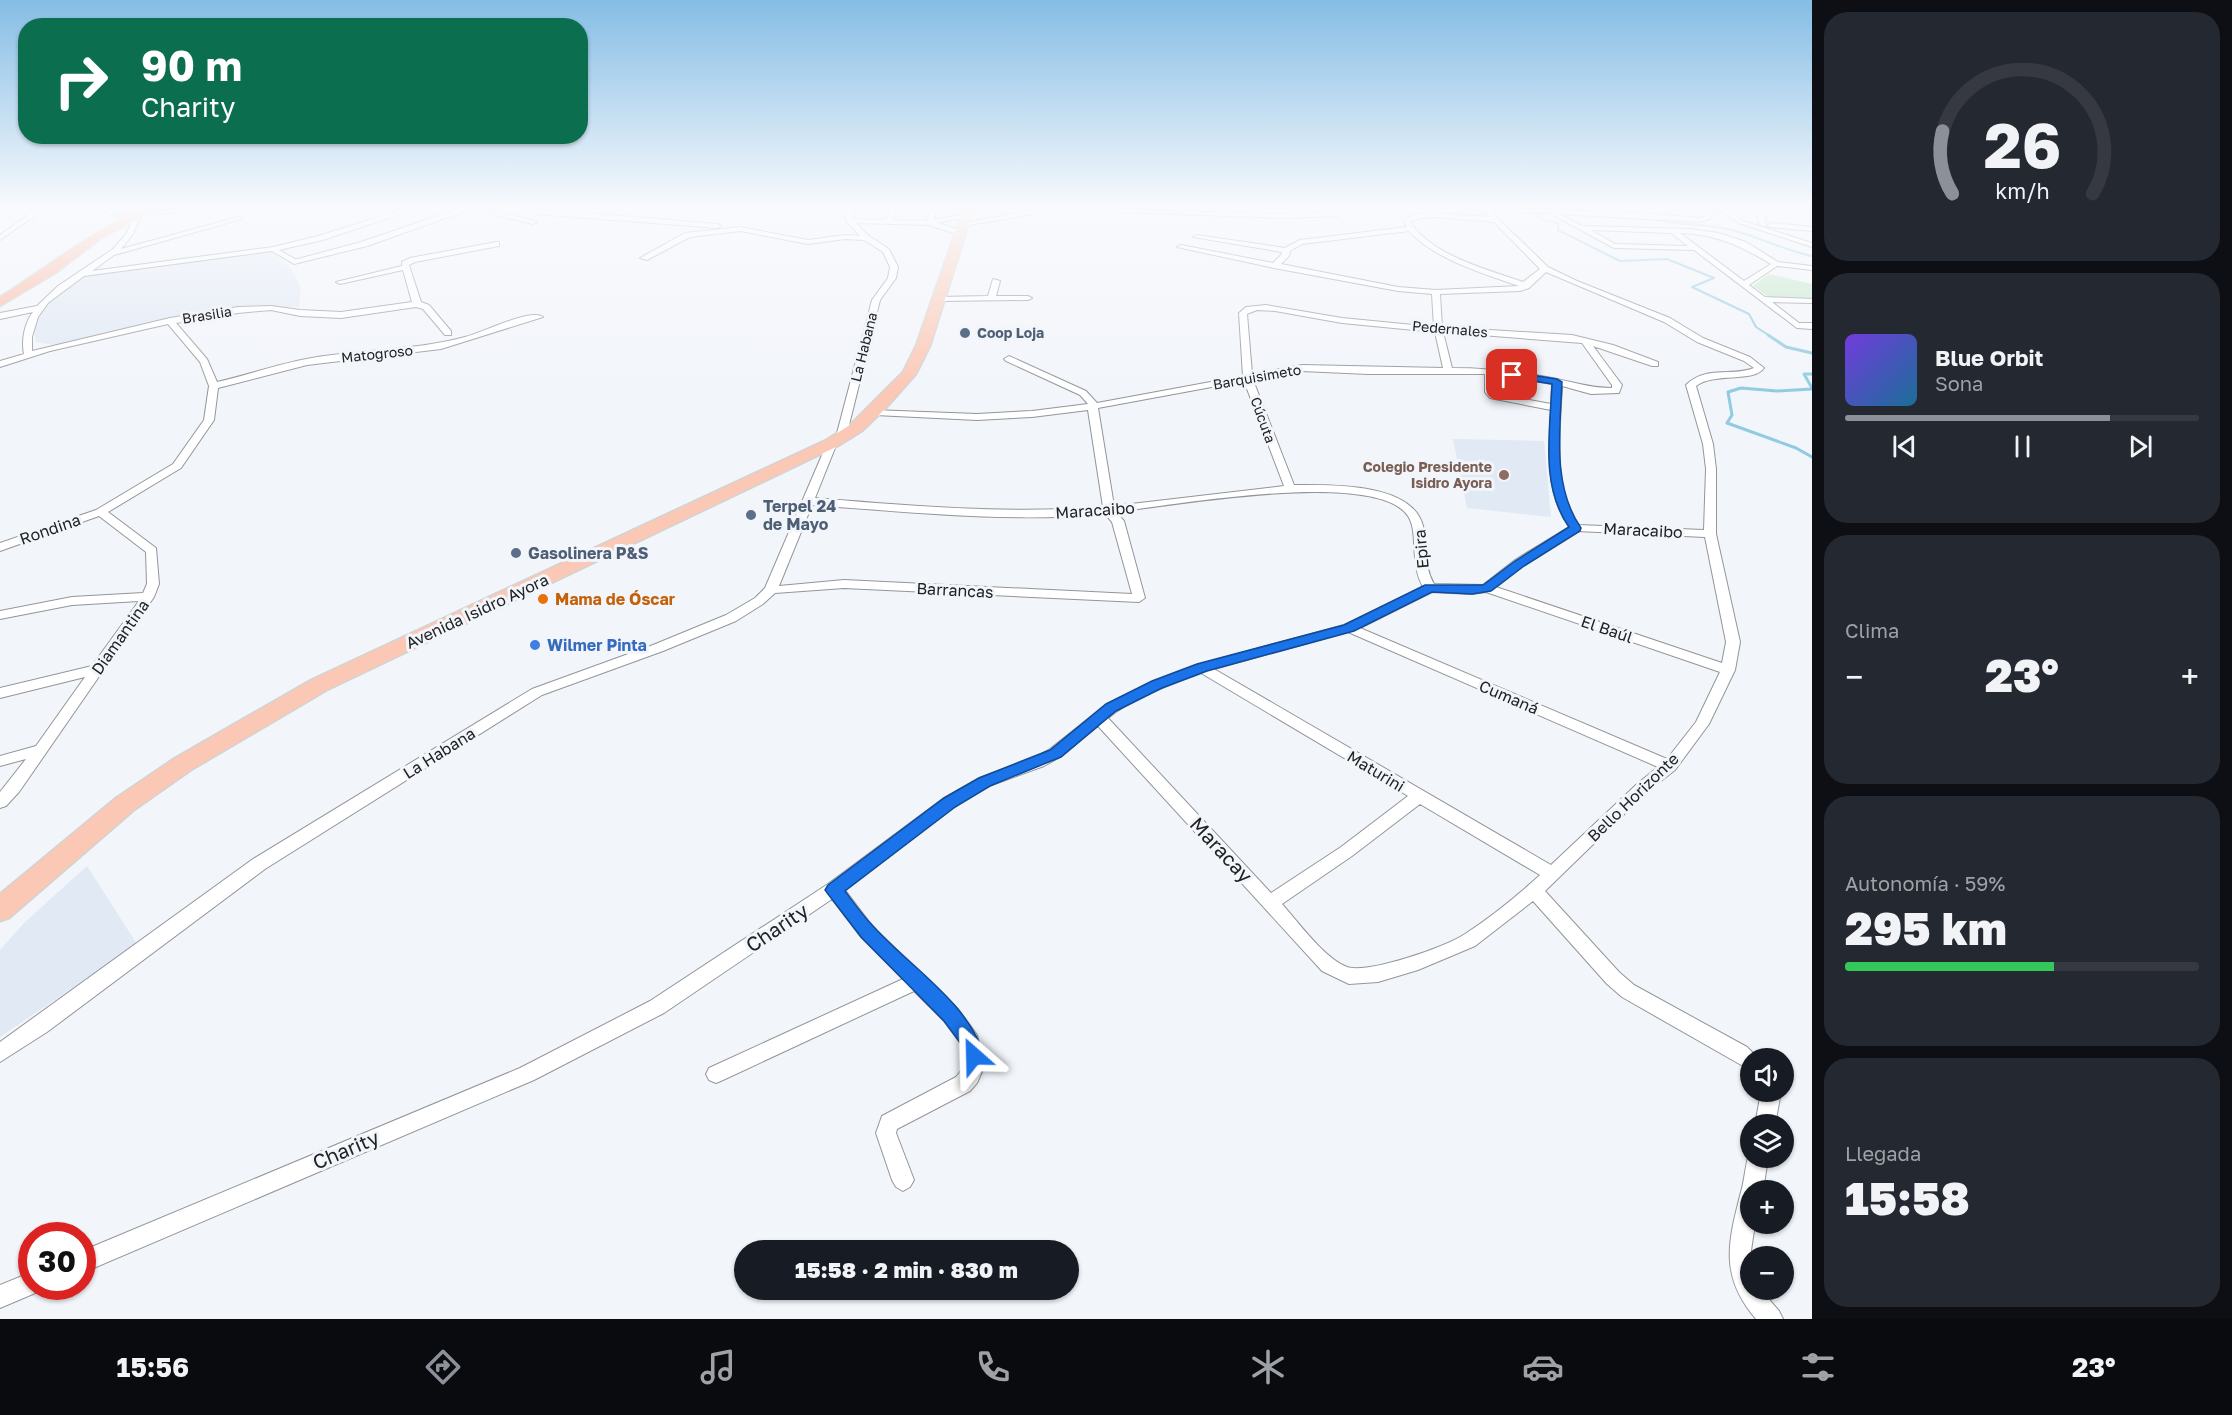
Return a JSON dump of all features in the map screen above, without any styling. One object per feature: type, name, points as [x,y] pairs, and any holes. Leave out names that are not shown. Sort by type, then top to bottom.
[{"type":"highway","points":[[0,302],[53,269]]},
{"type":"main road","name":"Avenida Isidro Ayora","points":[[0,910],[125,804],[183,764],[319,685],[837,440],[875,412],[895,392],[918,358],[948,269]]},
{"type":"street","points":[[29,355],[27,351],[28,330],[38,308],[59,289],[92,269]]},
{"type":"street","points":[[84,274],[125,269]]},
{"type":"street","points":[[340,282],[399,269]]},
{"type":"street","points":[[406,269],[417,304],[426,307],[448,333]]},
{"type":"street","name":"La Habana","points":[[0,1053],[259,864],[537,692],[658,648],[730,618],[759,601],[771,590],[837,440],[876,300],[892,278],[894,269]]},
{"type":"street","points":[[1283,269],[1398,289],[1436,292],[1513,290],[1526,286],[1545,269]]},
{"type":"street","points":[[1479,269],[1526,286]]},
{"type":"street","name":"Bello Horizonte","points":[[1349,976],[1359,977],[1388,971],[1469,940],[1534,891],[1670,766],[1702,724],[1728,669],[1733,642],[1710,534],[1711,469],[1708,444],[1691,385],[1707,376],[1752,373],[1759,368],[1747,359],[1700,340],[1667,320],[1545,269]]},
{"type":"street","points":[[1722,269],[1797,325],[1812,326]]},
{"type":"street","points":[[1744,285],[1769,269]]},
{"type":"street","points":[[991,298],[996,281]]},
{"type":"street","points":[[1436,292],[1438,328],[1448,372]]},
{"type":"street","points":[[938,299],[1028,298]]},
{"type":"street","points":[[1762,299],[1812,301]]},
{"type":"street","name":"Brasilia","points":[[0,364],[170,321],[260,308],[341,315],[417,304]]},
{"type":"street","points":[[0,316],[38,308]]},
{"type":"street","name":"Pedernales","points":[[1243,313],[1248,308],[1262,308],[1326,318],[1561,338],[1610,347],[1655,364]]},
{"type":"street","name":"Cúcuta","points":[[1243,313],[1248,378],[1290,488]]},
{"type":"street","name":"Matogroso","points":[[214,386],[307,362],[441,346],[472,338],[528,318],[539,317]]},
{"type":"street","points":[[100,512],[177,466],[210,420],[214,386],[204,361],[170,321]]},
{"type":"street","name":"Barquisimeto","points":[[875,412],[991,417],[1094,406],[1302,368],[1490,371],[1557,382],[1591,391],[1616,392],[1617,385],[1586,342]]},
{"type":"street","points":[[1009,359],[1083,393],[1092,401],[1108,511]]},
{"type":"street","points":[[1490,371],[1490,392],[1493,396],[1555,408]]},
{"type":"street","points":[[1487,588],[1519,563],[1575,528],[1564,512],[1554,464],[1557,382]]},
{"type":"street","name":"Maracaibo","points":[[809,501],[1017,513],[1108,511],[1290,488],[1343,488],[1379,494]]},
{"type":"street","name":"Epira","points":[[1379,494],[1406,507],[1418,523],[1420,565],[1430,588]]},
{"type":"street","name":"Barrancas","points":[[771,590],[832,584],[1139,598],[1118,521],[1108,511]]},
{"type":"street","name":"Rondina","points":[[0,547],[100,512]]},
{"type":"street","name":"Diamantina","points":[[0,802],[14,788],[99,669],[148,597],[153,584],[152,551],[100,512]]},
{"type":"street","name":"Maracaibo","points":[[1575,528],[1710,534]]},
{"type":"street","name":"Charity","points":[[96,1256],[527,1074],[657,1007],[834,890],[950,802],[984,782],[1056,753],[1098,717],[1157,685],[1202,668],[1349,628],[1430,588],[1472,590],[1487,588]]},
{"type":"street","name":"El Baúl","points":[[1487,588],[1728,669]]},
{"type":"street","points":[[0,615],[72,601],[148,597]]},
{"type":"street","name":"Cumaná","points":[[1349,628],[1670,766]]},
{"type":"street","name":"Maturini","points":[[1202,668],[1551,873]]},
{"type":"street","points":[[0,693],[99,669]]},
{"type":"street","name":"Maracay","points":[[1098,717],[1328,966],[1349,976]]},
{"type":"street","points":[[0,761],[40,750]]},
{"type":"street","points":[[1270,903],[1359,843],[1419,796]]},
{"type":"street","points":[[834,890],[867,932],[951,1015],[970,1041],[974,1066],[970,1077],[963,1084],[889,1123],[886,1133],[903,1180]]},
{"type":"street","points":[[1534,891],[1613,978],[1628,991],[1740,1053]]},
{"type":"street","points":[[716,1074],[917,981]]},
{"type":"street","points":[[1743,1234],[1740,1263],[1743,1281],[1771,1319]]},
{"type":"street","points":[[0,1297],[18,1289]]},
{"type":"shaded area","points":[[142,269],[290,269],[301,288],[299,307],[273,307],[150,323],[55,345],[36,342],[34,329],[40,310],[62,290],[83,277]]},
{"type":"shaded area","name":"Colegio Presidente Isidro Ayora","points":[[1453,439],[1544,441],[1551,517],[1467,508]]},
{"type":"shaded area","points":[[87,866],[137,944],[0,1037],[0,950],[24,923]]},
{"type":"green space","points":[[1769,274],[1812,284],[1812,299],[1769,297],[1753,286]]},
{"type":"waterway","points":[[1691,269],[1714,278],[1692,287],[1749,314],[1756,327],[1770,336]]},
{"type":"waterway","points":[[1768,335],[1786,347],[1812,353]]},
{"type":"waterway","points":[[1812,374],[1804,374],[1812,388]]},
{"type":"waterway","points":[[1812,389],[1777,391],[1741,388],[1728,392],[1732,415],[1727,423],[1796,448],[1812,457]]},
{"type":"place","name":"Coop Loja","points":[[965,333]]},
{"type":"place","name":"Colegio Presidente Isidro Ayora","points":[[1504,475]]},
{"type":"place","name":"Terpel 24 de Mayo","points":[[751,515]]},
{"type":"place","name":"Gasolinera P&S","points":[[516,553]]},
{"type":"place","name":"Mama de Óscar","points":[[543,599]]},
{"type":"place","name":"Wilmer Pinta","points":[[535,645]]},
{"type":"route","points":[[974,1056],[970,1041],[951,1015],[867,932],[834,890],[950,802],[984,782],[1039,762],[1056,753],[1111,708],[1157,685],[1202,668],[1349,628],[1430,588],[1472,590],[1487,588],[1519,563],[1575,528],[1564,512],[1554,464],[1557,382],[1512,375]]}]
